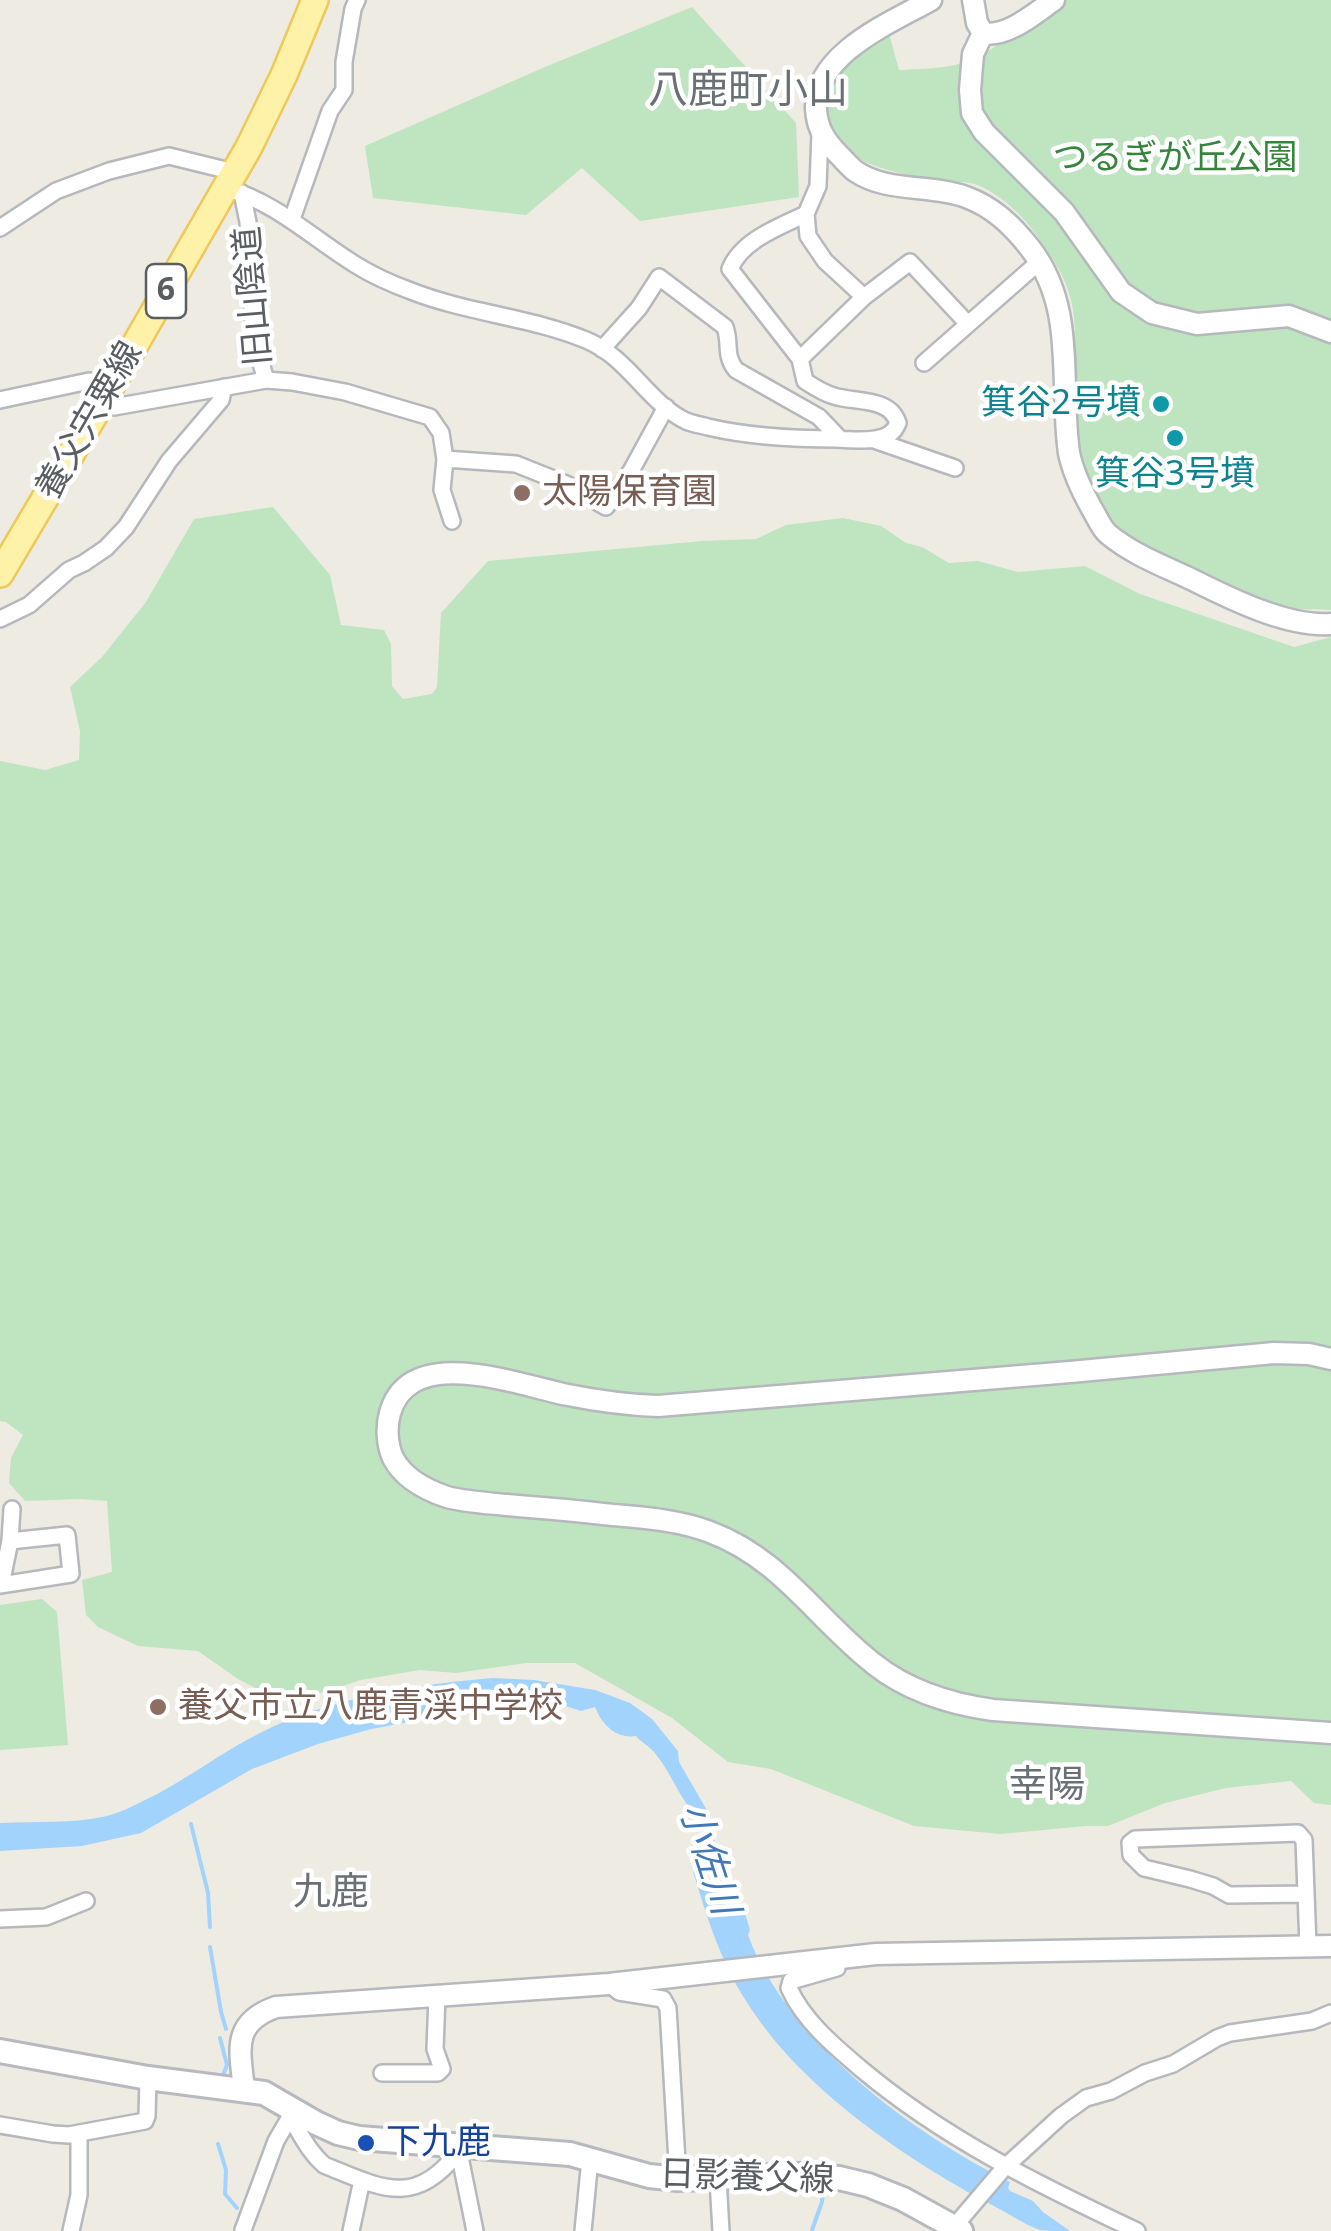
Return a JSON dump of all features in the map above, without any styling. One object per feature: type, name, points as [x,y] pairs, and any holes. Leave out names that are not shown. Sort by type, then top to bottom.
[{"type":"main road","name":"養父宍粟線","points":[[0,574],[233,185],[316,0]]},
{"type":"main road","name":"日影養父線","points":[[0,2050],[148,2078],[264,2094],[292,2113],[349,2136],[458,2149],[548,2152],[648,2176],[678,2179],[800,2175],[839,2178],[903,2199],[951,2228]]},
{"type":"street","name":"旧山陰道","points":[[233,185],[292,219],[330,111],[344,90],[344,62],[357,0]]},
{"type":"street","points":[[864,297],[824,261],[808,236],[806,214],[818,186],[820,134],[816,106],[823,77],[843,54],[931,0]]},
{"type":"street","points":[[973,0],[977,23],[983,33],[993,35],[1054,0]]},
{"type":"street","points":[[983,33],[972,54],[972,113],[984,132],[1064,212],[1121,292],[1152,312],[1197,324],[1289,316],[1331,332]]},
{"type":"street","points":[[820,134],[855,171],[881,182],[963,196],[987,207],[1009,223],[1033,252],[1050,281],[1059,309],[1073,470],[1105,532],[1140,556],[1225,596],[1271,613],[1331,624]]},
{"type":"street","points":[[0,228],[56,191],[110,171],[169,156],[226,170],[233,185]]},
{"type":"street","name":"旧山陰道","points":[[0,619],[29,605],[69,570],[106,548],[126,526],[169,461],[221,400],[224,388],[266,380],[254,340],[248,222],[233,185]]},
{"type":"street","points":[[292,219],[356,265],[410,291],[479,312],[545,326],[590,342],[625,365],[666,407],[688,422],[741,434],[874,440],[895,430],[895,414],[883,405],[836,397],[805,381],[800,359],[730,269],[736,256],[765,234],[806,214]]},
{"type":"street","points":[[800,359],[864,297],[910,262],[967,323]]},
{"type":"street","points":[[924,363],[1039,262]]},
{"type":"street","points":[[602,350],[640,308],[659,278],[725,327],[728,360],[736,370],[818,417],[840,440]]},
{"type":"street","points":[[266,380],[345,392],[430,417],[441,433],[445,458],[442,490],[452,521]]},
{"type":"street","points":[[0,400],[89,381],[100,384],[102,402],[114,408],[224,388]]},
{"type":"street","points":[[445,458],[516,464],[566,484],[606,506],[632,471],[666,407]]},
{"type":"street","points":[[874,440],[955,468]]},
{"type":"street","points":[[1331,1359],[1274,1353],[658,1406],[629,1405],[476,1374],[452,1373],[434,1375],[402,1392],[392,1405],[388,1438],[392,1456],[414,1482],[453,1498],[668,1521],[724,1538],[771,1566],[876,1667],[937,1698],[993,1710],[1331,1733]]},
{"type":"street","points":[[10,1541],[67,1534],[71,1574],[0,1585],[10,1541],[12,1509]]},
{"type":"street","points":[[1306,1894],[1230,1895],[1190,1879],[1144,1868],[1131,1855],[1130,1843],[1135,1839],[1298,1833],[1304,1840],[1308,1946]]},
{"type":"street","points":[[0,1919],[46,1917],[86,1901]]},
{"type":"street","points":[[244,2090],[240,2048],[243,2031],[249,2020],[276,2006],[609,1984],[876,1954],[1331,1946]]},
{"type":"street","points":[[838,1958],[837,1968],[789,1984],[791,1993],[818,2030],[893,2096],[944,2131],[1005,2166],[1137,2231]]},
{"type":"street","points":[[609,1984],[618,1992],[663,1999],[668,2008],[678,2179]]},
{"type":"street","points":[[382,2073],[438,2073],[442,2068],[434,2049],[437,1996]]},
{"type":"street","points":[[951,2228],[1005,2166],[1086,2098],[1173,2064],[1230,2033],[1312,2021],[1331,2013]]},
{"type":"street","points":[[0,2125],[53,2134],[145,2121],[148,2078]]},
{"type":"street","points":[[292,2113],[310,2152],[324,2165],[387,2188],[415,2188],[444,2169],[458,2149]]},
{"type":"street","points":[[243,2231],[276,2141],[292,2113]]},
{"type":"street","points":[[71,2231],[79,2195],[79,2133]]},
{"type":"street","points":[[458,2149],[475,2231]]},
{"type":"street","points":[[583,2231],[590,2159]]},
{"type":"street","points":[[718,2179],[722,2231]]},
{"type":"street","points":[[351,2231],[362,2180]]},
{"type":"green space","name":"つるぎが丘公園","points":[[1047,0],[1331,0],[1331,610],[1293,608],[1226,587],[1154,552],[1108,517],[1082,467],[1070,297],[1060,272],[1032,229],[1009,204],[980,186],[875,166],[844,148],[833,133],[826,100],[835,74],[853,54],[888,30],[899,70],[948,66],[994,48]]},
{"type":"green space","points":[[692,7],[796,123],[799,197],[640,221],[582,168],[526,215],[373,198],[365,146]]},
{"type":"green space","points":[[273,507],[330,575],[341,625],[384,630],[391,644],[392,686],[403,699],[432,694],[437,687],[441,613],[488,561],[756,539],[786,525],[843,518],[881,526],[949,563],[978,561],[1018,572],[1085,566],[1140,594],[1294,647],[1331,637],[1331,1805],[1314,1803],[1291,1781],[1226,1788],[1165,1803],[1108,1826],[1001,1834],[914,1826],[771,1769],[728,1762],[672,1718],[575,1663],[526,1663],[456,1673],[420,1670],[361,1680],[298,1700],[269,1695],[198,1651],[138,1646],[98,1627],[86,1615],[82,1580],[112,1572],[107,1501],[25,1501],[9,1483],[11,1458],[23,1435],[0,1421],[0,761],[45,770],[79,760],[80,731],[70,687],[102,657],[146,602],[194,519]]},
{"type":"green space","points":[[42,1599],[57,1612],[68,1745],[0,1750],[0,1605]]},
{"type":"water","points":[[493,1678],[595,1690],[630,1703],[652,1719],[678,1751],[679,1762],[708,1812],[730,1892],[724,1895],[725,1906],[744,1910],[748,1935],[766,1974],[792,2011],[822,2047],[894,2110],[933,2138],[1010,2182],[1010,2191],[1033,2201],[1070,2231],[1034,2228],[959,2187],[857,2119],[796,2064],[748,2004],[716,1940],[693,1871],[705,1883],[712,1882],[710,1850],[696,1819],[654,1752],[636,1736],[610,1729],[595,1707],[581,1711],[547,1700],[503,1703],[485,1713],[458,1713],[371,1729],[252,1769],[141,1833],[82,1846],[0,1851],[0,1823],[81,1820],[116,1813],[262,1732],[316,1710],[405,1689]]},
{"type":"waterway","points":[[191,1824],[208,1893],[210,1927]]},
{"type":"waterway","points":[[210,1947],[226,2029]]},
{"type":"waterway","points":[[220,2038],[227,2065],[221,2080]]},
{"type":"waterway","points":[[218,2144],[226,2170],[225,2194],[237,2208]]},
{"type":"waterway","points":[[812,2230],[823,2190]]},
{"type":"place","name":"箕谷2号墳","points":[[1161,404]]},
{"type":"place","name":"箕谷3号墳","points":[[1175,438]]},
{"type":"place","name":"太陽保育園","points":[[522,493]]},
{"type":"place","name":"養父市立八鹿青渓中学校","points":[[158,1707]]},
{"type":"place","name":"下九鹿","points":[[366,2143]]},
{"type":"district","name":"八鹿町小山","points":[[748,92]]},
{"type":"district","name":"幸陽","points":[[1047,1786]]},
{"type":"district","name":"九鹿","points":[[331,1893]]},
{"type":"water label","name":"小佐川","points":[[708,1859]]}]
